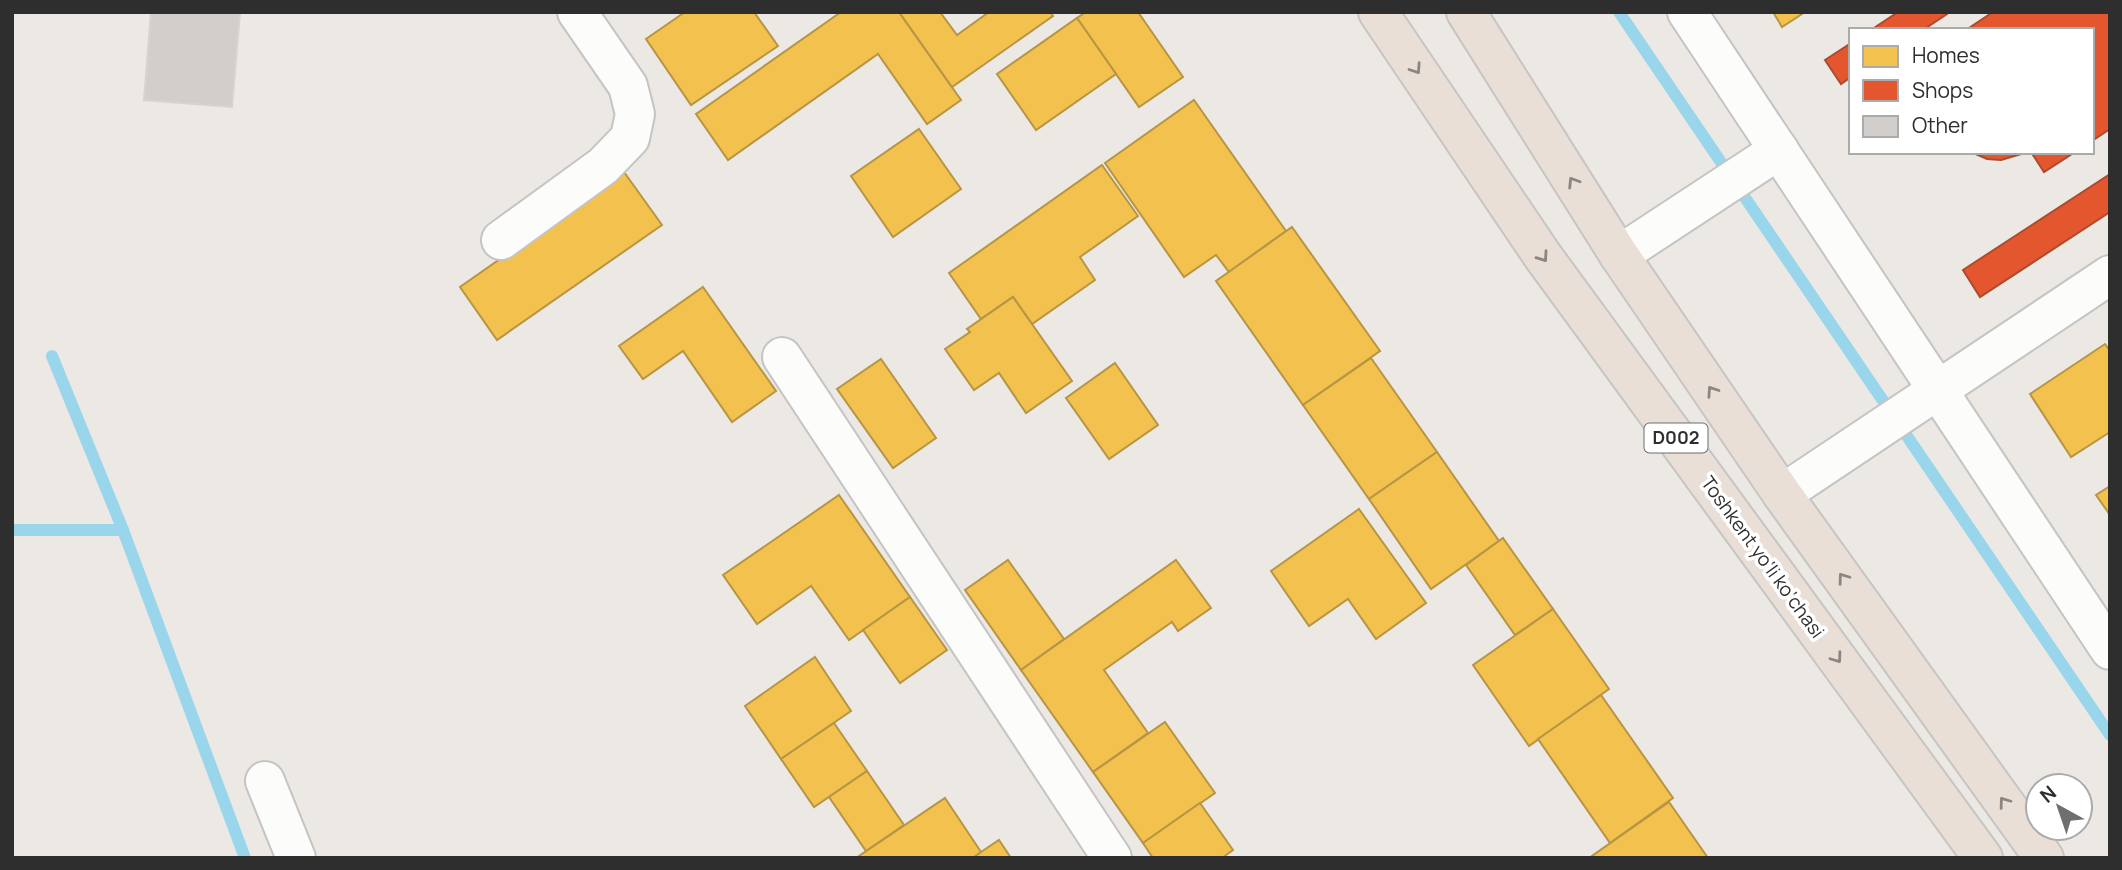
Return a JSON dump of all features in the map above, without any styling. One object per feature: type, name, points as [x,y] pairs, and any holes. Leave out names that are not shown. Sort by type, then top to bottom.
[{"type":"highway","name":"Toshkent yo‘li ko‘chasi","points":[[1378,12],[1542,255],[1983,858]]},
{"type":"highway","name":"D002","points":[[1466,12],[1619,255],[1782,494],[2044,858]]},
{"type":"street","points":[[501,240],[603,166],[630,138],[635,114],[628,86],[577,12]]},
{"type":"street","points":[[1687,12],[1779,150],[1909,409],[2110,650]]},
{"type":"street","points":[[1619,255],[1779,150]]},
{"type":"street","points":[[1782,494],[2110,275]]},
{"type":"street","points":[[782,357],[1112,858]]},
{"type":"street","points":[[265,781],[296,858]]},
{"type":"building: Homes","points":[[685,12],[754,12],[778,46],[691,105],[646,39]]},
{"type":"building: Homes","points":[[841,12],[899,12],[961,100],[927,124],[878,54],[728,160],[696,114]]},
{"type":"building: Homes","points":[[899,12],[940,12],[957,35],[989,12],[1050,12],[1053,16],[952,87]]},
{"type":"building: Homes","points":[[1086,12],[1138,12],[1183,77],[1139,107],[1077,18]]},
{"type":"building: Homes","points":[[1773,12],[1805,12],[1782,27]]},
{"type":"building: Homes","points":[[1077,18],[1116,74],[1036,130],[997,74]]},
{"type":"building: Homes","points":[[1194,100],[1286,231],[1229,272],[1216,255],[1184,277],[1105,163]]},
{"type":"building: Homes","points":[[919,129],[961,189],[893,237],[851,176]]},
{"type":"building: Homes","points":[[1102,165],[1138,216],[1080,257],[1095,280],[1032,324],[1013,297],[981,319],[949,273]]},
{"type":"building: Homes","points":[[624,172],[662,225],[497,340],[460,287]]},
{"type":"building: Homes","points":[[1292,227],[1380,351],[1303,405],[1216,281]]},
{"type":"building: Homes","points":[[703,287],[776,391],[732,422],[683,351],[643,379],[619,346]]},
{"type":"building: Homes","points":[[1013,297],[1072,381],[1026,413],[999,373],[974,390],[945,349],[970,332],[967,329]]},
{"type":"building: Homes","points":[[2105,344],[2110,351],[2110,432],[2071,457],[2030,394]]},
{"type":"building: Homes","points":[[1371,358],[1437,452],[1369,499],[1303,405]]},
{"type":"building: Homes","points":[[881,359],[936,438],[893,468],[837,389]]},
{"type":"building: Homes","points":[[1115,363],[1158,425],[1109,459],[1066,398]]},
{"type":"building: Homes","points":[[1437,452],[1499,541],[1431,589],[1369,499]]},
{"type":"building: Homes","points":[[2110,486],[2110,515],[2096,495]]},
{"type":"building: Homes","points":[[839,495],[910,597],[849,640],[811,586],[757,624],[723,575]]},
{"type":"building: Homes","points":[[1359,509],[1426,603],[1376,639],[1348,599],[1309,626],[1271,571]]},
{"type":"building: Homes","points":[[1503,538],[1553,609],[1515,635],[1466,565]]},
{"type":"building: Homes","points":[[1008,560],[1064,639],[1021,670],[965,590]]},
{"type":"building: Homes","points":[[1176,560],[1211,608],[1178,631],[1172,622],[1104,670],[1148,733],[1093,772],[1021,670]]},
{"type":"building: Homes","points":[[910,597],[947,650],[900,683],[863,630]]},
{"type":"building: Homes","points":[[1553,609],[1609,689],[1529,746],[1473,665]]},
{"type":"building: Homes","points":[[815,657],[851,711],[781,759],[745,706]]},
{"type":"building: Homes","points":[[1601,695],[1673,798],[1610,843],[1538,739]]},
{"type":"building: Homes","points":[[1165,722],[1215,793],[1143,843],[1093,772]]},
{"type":"building: Homes","points":[[834,723],[867,771],[814,807],[781,759]]},
{"type":"building: Homes","points":[[867,771],[904,825],[866,851],[829,797]]},
{"type":"building: Homes","points":[[945,798],[981,852],[973,858],[856,858]]},
{"type":"building: Homes","points":[[1669,802],[1708,858],[1592,856]]},
{"type":"building: Homes","points":[[1200,803],[1233,850],[1222,858],[1153,858],[1143,843]]},
{"type":"building: Homes","points":[[999,840],[1011,858],[973,858],[981,852]]},
{"type":"building: Shops","points":[[1898,12],[1950,12],[1926,28],[1874,28]]},
{"type":"building: Shops","points":[[1993,12],[2110,12],[2110,129],[2094,140],[2094,28],[1969,28]]},
{"type":"building: Shops","points":[[1849,44],[1849,78],[1841,84],[1825,60]]},
{"type":"building: Shops","points":[[1976,154],[2021,154],[2001,160],[1987,159]]},
{"type":"building: Shops","points":[[2032,154],[2072,154],[2044,172]]},
{"type":"building: Shops","points":[[2110,174],[2110,212],[1980,297],[1963,270]]},
{"type":"building: Other","points":[[151,12],[240,12],[232,107],[144,100]]},
{"type":"waterway","points":[[1619,12],[2110,735]]},
{"type":"waterway","points":[[52,356],[123,530],[245,858]]},
{"type":"waterway","points":[[12,530],[123,530]]}]
